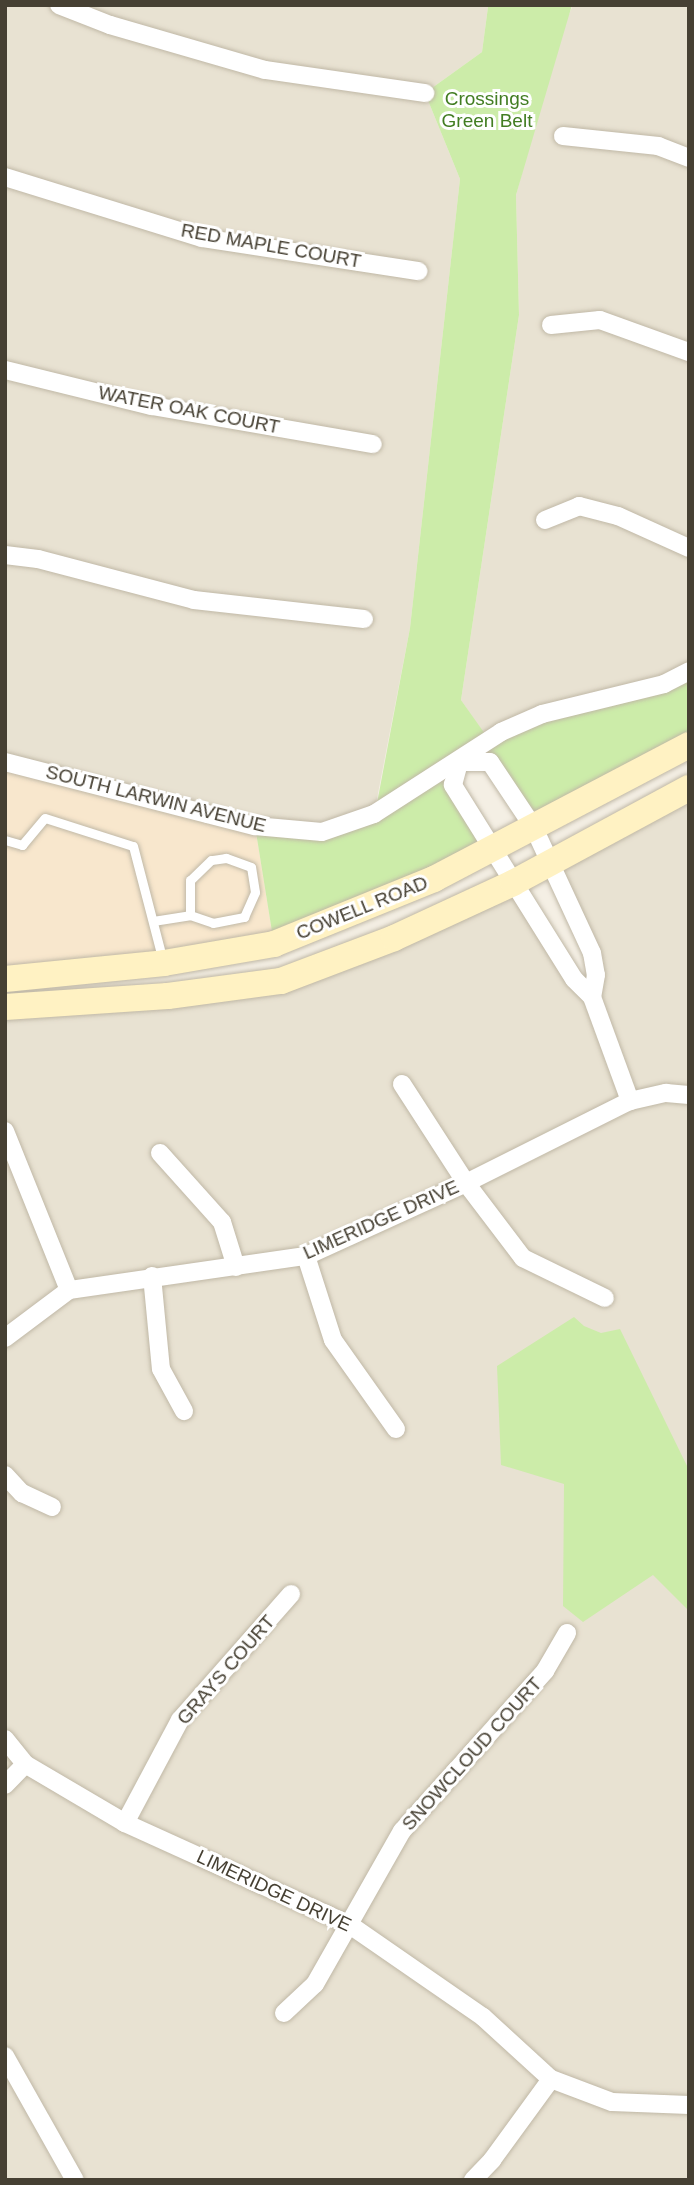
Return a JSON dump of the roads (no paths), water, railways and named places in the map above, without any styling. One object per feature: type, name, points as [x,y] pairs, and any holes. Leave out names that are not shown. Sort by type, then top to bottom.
[{"type":"street","points":[[59,5],[110,25],[265,69],[425,93]]},
{"type":"street","points":[[563,136],[658,146],[689,158]]},
{"type":"street","name":"RED MAPLE COURT","points":[[5,177],[202,238],[418,271]]},
{"type":"street","points":[[551,325],[600,320],[689,352]]},
{"type":"street","name":"WATER OAK COURT","points":[[5,370],[152,406],[373,444]]},
{"type":"street","points":[[545,520],[579,506],[618,516],[689,548]]},
{"type":"street","points":[[5,555],[38,559],[194,600],[364,619]]},
{"type":"street","name":"SOUTH LARWIN AVENUE","points":[[5,762],[255,826],[322,832],[374,814],[459,762],[501,732],[542,714],[664,684],[689,671]]},
{"type":"street","name":"COWELL ROAD","points":[[5,979],[164,963],[274,944],[434,879],[689,745]]},
{"type":"street","points":[[592,997],[596,975],[592,953],[534,828],[490,762],[459,762],[453,785],[575,979],[592,997],[630,1101]]},
{"type":"street","name":"COWELL ROAD","points":[[5,1007],[168,996],[281,981],[394,938],[513,883],[689,788]]},
{"type":"street","points":[[402,1084],[466,1183],[523,1258],[605,1298]]},
{"type":"street","name":"LIMERIDGE DRIVE","points":[[5,1338],[69,1290],[306,1256],[466,1183],[630,1101],[666,1093],[689,1095]]},
{"type":"street","points":[[5,1132],[69,1290]]},
{"type":"street","points":[[160,1153],[222,1222],[236,1267]]},
{"type":"street","points":[[306,1256],[333,1340],[396,1429]]},
{"type":"street","points":[[152,1276],[161,1369],[184,1411]]},
{"type":"street","points":[[5,1475],[22,1493],[52,1507]]},
{"type":"street","name":"GRAYS COURT","points":[[125,1823],[180,1720],[291,1594]]},
{"type":"street","name":"SNOWCLOUD COURT","points":[[284,2013],[315,1984],[402,1831],[545,1671],[567,1633]]},
{"type":"street","name":"LIMERIDGE DRIVE","points":[[5,1740],[25,1763],[125,1823],[350,1925],[482,2017],[551,2079],[612,2102],[689,2105]]},
{"type":"street","points":[[5,1785],[25,1763]]},
{"type":"street","points":[[5,2056],[75,2180]]},
{"type":"street","points":[[472,2180],[492,2160],[551,2079]]},
{"type":"lane","points":[[5,840],[22,845],[45,818],[133,846],[164,963]]},
{"type":"lane","points":[[153,921],[190,915],[213,923],[244,917],[255,892],[251,867],[226,858],[212,860],[190,880],[190,915]]},
{"type":"park label","name":"Crossings Green Belt","points":[[487,110]]}]
